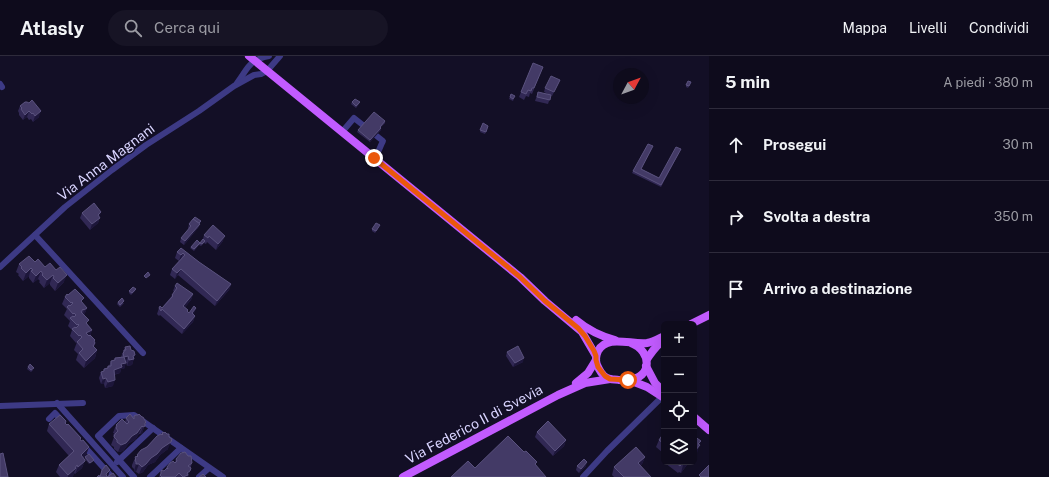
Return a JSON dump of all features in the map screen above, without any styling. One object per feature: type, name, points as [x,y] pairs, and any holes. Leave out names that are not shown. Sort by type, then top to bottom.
[{"type":"main road","points":[[252,58],[520,277],[545,301],[582,332],[596,358],[598,367],[605,376],[610,379]]},
{"type":"main road","points":[[520,277],[548,296],[588,329],[601,336],[616,341],[631,343],[647,343],[661,338]]},
{"type":"main road","points":[[697,321],[709,315]]},
{"type":"main road","points":[[558,395],[588,373],[602,347],[610,342],[616,341]]},
{"type":"main road","points":[[558,395],[585,383],[610,379],[634,379],[641,375],[655,348],[661,342]]},
{"type":"main road","points":[[631,343],[640,348],[644,353],[655,383],[662,393]]},
{"type":"main road","points":[[628,380],[661,394]]},
{"type":"main road","name":"Via Federico II di Svevia","points":[[403,477],[558,395]]},
{"type":"main road","points":[[697,420],[709,431]]},
{"type":"main road","points":[[697,424],[709,431]]},
{"type":"street","points":[[252,58],[269,56]]},
{"type":"street","points":[[267,71],[280,56]]},
{"type":"street","name":"Via Anna Magnani","points":[[234,86],[250,64],[252,58]]},
{"type":"street","name":"Via Anna Magnani","points":[[0,267],[65,207],[112,170],[234,86],[267,71]]},
{"type":"street","points":[[342,132],[354,118],[360,122],[383,141],[374,158]]},
{"type":"street","points":[[35,235],[144,354]]},
{"type":"street","points":[[583,477],[661,397]]},
{"type":"street","points":[[58,403],[122,477]]},
{"type":"street","points":[[0,406],[83,403]]},
{"type":"street","points":[[48,419],[55,413],[65,425]]},
{"type":"street","points":[[134,477],[98,436],[120,416],[134,415],[223,477]]},
{"type":"street","points":[[113,466],[153,428]]},
{"type":"street","points":[[81,442],[112,477]]},
{"type":"street","points":[[150,477],[181,448]]},
{"type":"street","points":[[199,477],[209,468]]},
{"type":"building","points":[[533,63],[543,67],[534,88],[532,88],[531,91],[528,90],[526,94],[521,92]]},
{"type":"building","points":[[551,76],[560,80],[554,92],[545,88]]},
{"type":"building","points":[[688,81],[691,82],[689,86],[686,85]]},
{"type":"building","points":[[538,92],[551,95],[550,100],[537,97]]},
{"type":"building","points":[[511,94],[515,96],[513,99],[510,97]]},
{"type":"building","points":[[355,99],[360,102],[356,106],[352,102]]},
{"type":"building","points":[[32,100],[41,111],[35,116],[29,111],[25,115],[20,106],[25,102],[29,103]]},
{"type":"building","points":[[374,112],[385,121],[370,140],[358,130]]},
{"type":"building","points":[[483,123],[488,126],[486,132],[480,130]]},
{"type":"building","points":[[648,144],[653,146],[641,169],[659,178],[676,147],[681,149],[661,185],[633,171]]},
{"type":"building","points":[[94,203],[101,212],[98,215],[100,218],[92,224],[82,213]]},
{"type":"building","points":[[195,217],[201,221],[199,223],[193,219]]},
{"type":"building","points":[[193,219],[200,224],[185,241],[181,238],[191,226],[189,224]]},
{"type":"building","points":[[376,223],[380,225],[376,231],[372,229]]},
{"type":"building","points":[[213,225],[225,236],[218,244],[209,236],[208,238],[204,235]]},
{"type":"building","points":[[203,239],[205,241],[202,244],[200,243]]},
{"type":"building","points":[[197,240],[200,243],[194,249],[191,247]]},
{"type":"building","points":[[181,248],[231,284],[217,301],[181,269],[177,273],[172,269],[185,255],[183,253],[181,255],[177,252]]},
{"type":"building","points":[[29,256],[35,262],[38,259],[45,267],[50,263],[56,270],[60,267],[67,275],[58,283],[53,278],[53,275],[47,280],[42,275],[43,274],[41,271],[36,276],[31,271],[33,270],[31,268],[26,273],[19,264]]},
{"type":"building","points":[[148,272],[150,275],[146,278],[144,276]]},
{"type":"building","points":[[177,283],[193,294],[183,306],[189,313],[194,306],[196,308],[192,313],[195,316],[184,329],[159,308],[160,306],[162,308],[173,296],[172,295],[177,288],[175,286]]},
{"type":"building","points":[[133,287],[136,289],[132,293],[129,291]]},
{"type":"building","points":[[75,289],[84,298],[81,301],[87,308],[84,310],[83,309],[81,312],[89,320],[86,323],[92,330],[86,333],[95,340],[93,346],[97,350],[86,361],[79,353],[83,349],[77,342],[82,337],[72,329],[79,325],[77,325],[70,318],[76,315],[74,313],[73,314],[67,307],[73,303],[65,297]]},
{"type":"building","points":[[122,298],[124,301],[120,305],[118,302]]},
{"type":"building","points":[[130,346],[131,350],[134,351],[134,359],[129,360],[128,356],[124,357],[123,353],[124,350],[126,350],[125,347]]},
{"type":"building","points":[[518,346],[524,358],[515,363],[507,352]]},
{"type":"building","points":[[124,357],[126,363],[121,364],[122,367],[114,370],[115,380],[108,382],[106,378],[103,379],[101,372],[108,368],[108,366],[111,366],[111,361],[115,360],[115,358]]},
{"type":"building","points":[[30,364],[34,368],[31,370],[28,367]]},
{"type":"building","points":[[130,414],[134,419],[134,416],[139,414],[143,417],[146,422],[145,426],[142,426],[126,443],[121,445],[114,437],[118,431],[116,425],[122,419],[127,424],[129,422],[126,418]]},
{"type":"building","points":[[60,415],[66,421],[65,423],[67,425],[68,424],[81,438],[81,441],[83,440],[89,447],[81,455],[85,461],[78,467],[77,465],[76,468],[68,475],[59,465],[74,451],[49,424]]},
{"type":"building","points":[[548,421],[566,440],[555,451],[537,432]]},
{"type":"building","points":[[163,432],[169,434],[169,437],[172,439],[171,442],[162,448],[142,467],[139,464],[136,464],[135,458],[141,450],[147,447],[157,436],[162,435]]},
{"type":"building","points":[[508,436],[524,452],[526,451],[537,462],[535,464],[546,477],[451,477],[468,461],[475,468]]},
{"type":"building","points":[[697,438],[701,441],[698,444],[700,445],[697,448]]},
{"type":"building","points":[[636,447],[645,457],[638,463],[651,477],[624,477],[614,467]]},
{"type":"building","points":[[185,452],[188,456],[191,456],[192,463],[188,466],[191,468],[187,473],[188,475],[183,477],[179,473],[175,477],[162,477],[160,475],[162,470],[164,471],[167,468],[168,469],[167,467],[170,463],[173,461],[175,463],[177,461],[176,459],[181,453]]},
{"type":"building","points":[[3,453],[8,477],[0,477],[0,454]]},
{"type":"building","points":[[89,454],[94,460],[90,463],[85,457]]},
{"type":"building","points":[[584,459],[587,462],[581,469],[577,466]]},
{"type":"building","points":[[106,465],[110,470],[106,474],[107,477],[100,477],[102,470]]},
{"type":"building","points":[[709,465],[709,477],[701,477],[699,475]]},
{"type":"building","points":[[113,473],[116,477],[107,477]]},
{"type":"building","points":[[203,474],[206,477],[199,477]]},
{"type":"route","points":[[374,158],[520,277],[545,301],[578,328],[594,351],[596,363],[602,374],[610,379],[628,380]]}]
